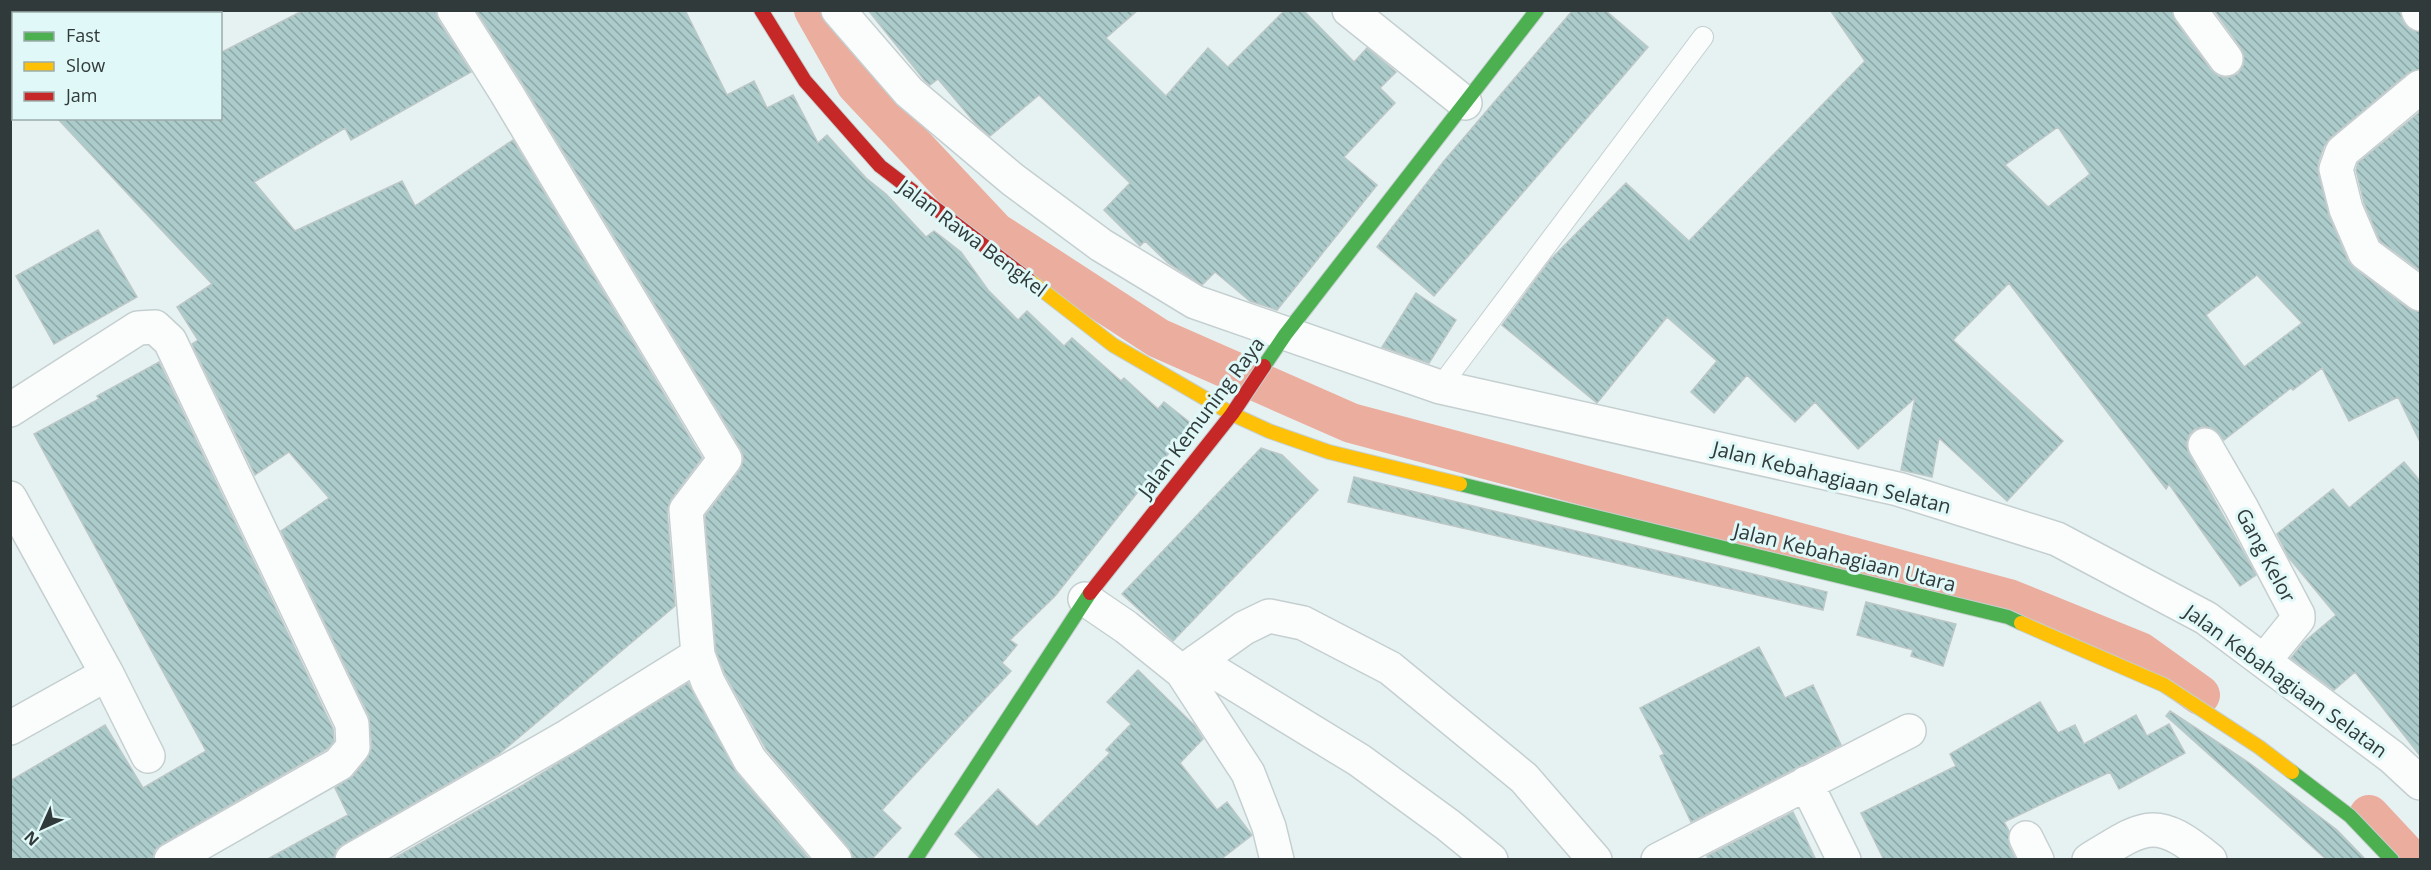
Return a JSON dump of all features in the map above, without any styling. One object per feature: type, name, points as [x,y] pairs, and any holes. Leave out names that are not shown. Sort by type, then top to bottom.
[{"type":"street","points":[[454,10],[507,94],[725,459],[686,510],[698,655],[708,682],[750,760],[835,860]]},
{"type":"street","name":"Jalan Rawa Bengkel","points":[[761,10],[805,81],[880,166],[1113,345],[1236,408]]},
{"type":"street","points":[[838,10],[909,92],[1012,179],[1101,245],[1195,302],[1279,345]]},
{"type":"street","points":[[1349,10],[1465,103]]},
{"type":"street","name":"Jalan Kemuning Raya","points":[[915,860],[1084,599],[1236,408],[1279,345],[1537,10]]},
{"type":"street","points":[[2190,10],[2226,59]]},
{"type":"street","points":[[2421,87],[2342,152],[2336,169],[2346,209],[2365,253],[2421,294]]},
{"type":"street","points":[[10,410],[138,328],[155,327],[170,341],[352,724],[353,747],[339,764],[171,860]]},
{"type":"street","name":"Jalan Kebahagiaan Selatan","points":[[1279,345],[1440,387],[1898,489],[2057,539],[2206,618],[2392,757],[2421,783]]},
{"type":"street","name":"Jalan Kebahagiaan Utara","points":[[1236,408],[1269,431],[1329,452],[2008,617],[2164,686],[2259,747],[2350,816],[2392,860]]},
{"type":"street","name":"Gang Kelor","points":[[2205,445],[2241,507],[2298,615],[2298,619],[2264,661]]},
{"type":"street","points":[[10,498],[107,674],[148,756]]},
{"type":"street","points":[[1084,599],[1190,667],[1359,760],[1449,825],[1491,860]]},
{"type":"street","points":[[1190,667],[1244,628],[1269,616],[1303,623],[1390,668],[1524,778],[1594,860]]},
{"type":"street","points":[[352,860],[568,736],[698,655]]},
{"type":"street","points":[[1190,667],[1248,773],[1269,827],[1277,860]]},
{"type":"street","points":[[10,728],[107,674]]},
{"type":"street","points":[[1658,860],[1909,731]]},
{"type":"street","points":[[1806,783],[1844,860]]},
{"type":"street","points":[[2089,860],[2119,842],[2150,828],[2163,830],[2182,839],[2210,860]]},
{"type":"lane","points":[[1440,387],[1703,37]]},
{"type":"building","points":[[304,10],[435,10],[438,20],[471,72],[351,140],[345,128],[254,182],[295,231],[402,181],[415,206],[513,140],[702,458],[671,499],[667,511],[675,606],[499,754],[343,844],[336,850],[333,860],[266,860],[348,815],[335,788],[353,776],[367,759],[372,747],[369,716],[281,531],[329,498],[289,452],[255,475],[192,344],[198,340],[177,307],[212,284],[59,120],[222,120],[222,52]]},
{"type":"building","points":[[476,10],[685,10],[727,95],[754,81],[767,108],[793,95],[818,143],[827,135],[866,178],[886,194],[926,237],[934,231],[961,252],[988,290],[1018,320],[1027,311],[1064,346],[1072,338],[1121,381],[1124,378],[1158,409],[1164,402],[1192,424],[1055,596],[1010,640],[1017,645],[1002,663],[1011,671],[882,810],[901,828],[871,860],[853,860],[849,848],[766,749],[725,674],[716,651],[705,516],[740,470],[744,459],[741,449],[523,84]]},
{"type":"building","points":[[868,10],[1138,10],[1106,38],[1166,96],[1208,48],[1228,67],[1285,10],[1303,10],[1354,62],[1367,48],[1396,72],[1380,88],[1395,103],[1344,157],[1377,185],[1277,310],[1250,301],[1215,272],[1202,285],[1168,263],[1145,241],[1140,246],[1104,210],[1130,183],[1039,95],[990,136],[975,123],[938,79],[930,85],[925,81]]},
{"type":"building","points":[[1573,10],[1605,10],[1648,47],[1434,296],[1377,247],[1444,161]]},
{"type":"building","points":[[1830,10],[2172,10],[2175,21],[2211,70],[2218,76],[2227,78],[2238,74],[2243,66],[2244,56],[2241,48],[2214,10],[2400,10],[2403,22],[2409,29],[2421,32],[2421,69],[2408,73],[2330,138],[2324,146],[2318,163],[2318,173],[2329,216],[2348,261],[2409,309],[2421,312],[2421,444],[2398,397],[2349,421],[2322,368],[2293,390],[2291,388],[2224,440],[2214,429],[2204,426],[2195,429],[2189,435],[2186,444],[2189,454],[2256,575],[2240,586],[2169,484],[2166,489],[2009,283],[1953,340],[2063,441],[2007,501],[1939,438],[1932,477],[1901,470],[1915,398],[1858,449],[1815,402],[1795,422],[1747,375],[1714,413],[1691,392],[1717,361],[1667,317],[1597,403],[1502,325],[1551,259],[1626,183],[1689,241],[1865,61]],"holes":[[[2058,127],[2090,174],[2048,207],[2005,165]],[[2257,275],[2302,323],[2244,367],[2206,315]]]},
{"type":"building","points":[[2421,111],[2421,271],[2380,241],[2364,203],[2356,170],[2358,163]]},
{"type":"building","points":[[98,230],[137,297],[54,344],[16,276]]},
{"type":"building","points":[[1416,293],[1456,320],[1429,363],[1382,347]]},
{"type":"building","points":[[159,362],[333,729],[334,741],[327,749],[162,844],[155,850],[152,860],[10,860],[10,781],[105,725],[143,788],[206,751],[34,434],[99,399],[97,396]]},
{"type":"building","points":[[1261,448],[1282,455],[1318,490],[1173,641],[1122,594]]},
{"type":"building","points":[[2404,462],[2421,482],[2421,757],[2355,672],[2334,690],[2291,658],[2304,642],[2336,615],[2289,558],[2277,534],[2333,489],[2349,508]]},
{"type":"building","points":[[1354,477],[1827,592],[1823,610],[1348,502]]},
{"type":"building","points":[[1866,602],[1956,624],[1943,666],[1911,656],[1913,650],[1857,635]]},
{"type":"building","points":[[1759,647],[1785,698],[1813,685],[1841,745],[1691,822],[1660,756],[1664,754],[1640,708]]},
{"type":"building","points":[[1138,670],[1195,726],[1203,739],[1180,763],[1217,810],[1227,802],[1252,835],[1220,860],[982,860],[955,834],[998,789],[1037,827],[1110,753],[1106,750],[1131,724],[1107,702]]},
{"type":"building","points":[[688,683],[736,772],[810,860],[391,860],[523,785]]},
{"type":"building","points":[[2040,702],[2058,733],[2075,725],[2084,744],[2136,715],[2147,736],[2169,724],[2185,753],[2119,789],[2110,772],[2004,822],[2009,831],[2009,846],[2016,860],[1884,860],[1861,813],[1956,766],[1950,754]]},
{"type":"building","points":[[2170,711],[2248,762],[2337,830],[2366,860],[2327,860],[2166,716]]},
{"type":"building","points":[[1793,812],[1816,860],[1708,860],[1707,856]]},
{"type":"waterway","points":[[814,10],[856,84],[995,232],[1158,338],[1351,423],[2009,599],[2140,652],[2200,695]]},
{"type":"waterway","points":[[2369,815],[2411,860]]},
{"type":"traffic: fast","points":[[1264,366],[1285,335],[1537,10]]},
{"type":"traffic: fast","points":[[1460,484],[2008,617],[2021,623]]},
{"type":"traffic: fast","points":[[915,860],[1090,593]]},
{"type":"traffic: fast","points":[[2292,772],[2350,816],[2392,860]]},
{"type":"traffic: slow","points":[[1029,280],[1113,345],[1232,414],[1269,431],[1329,452],[1460,484]]},
{"type":"traffic: slow","points":[[2021,623],[2164,685],[2259,747],[2292,772]]},
{"type":"traffic: jam","points":[[761,10],[805,81],[880,166],[1029,280]]},
{"type":"traffic: jam","points":[[1090,593],[1232,414],[1264,366]]}]
